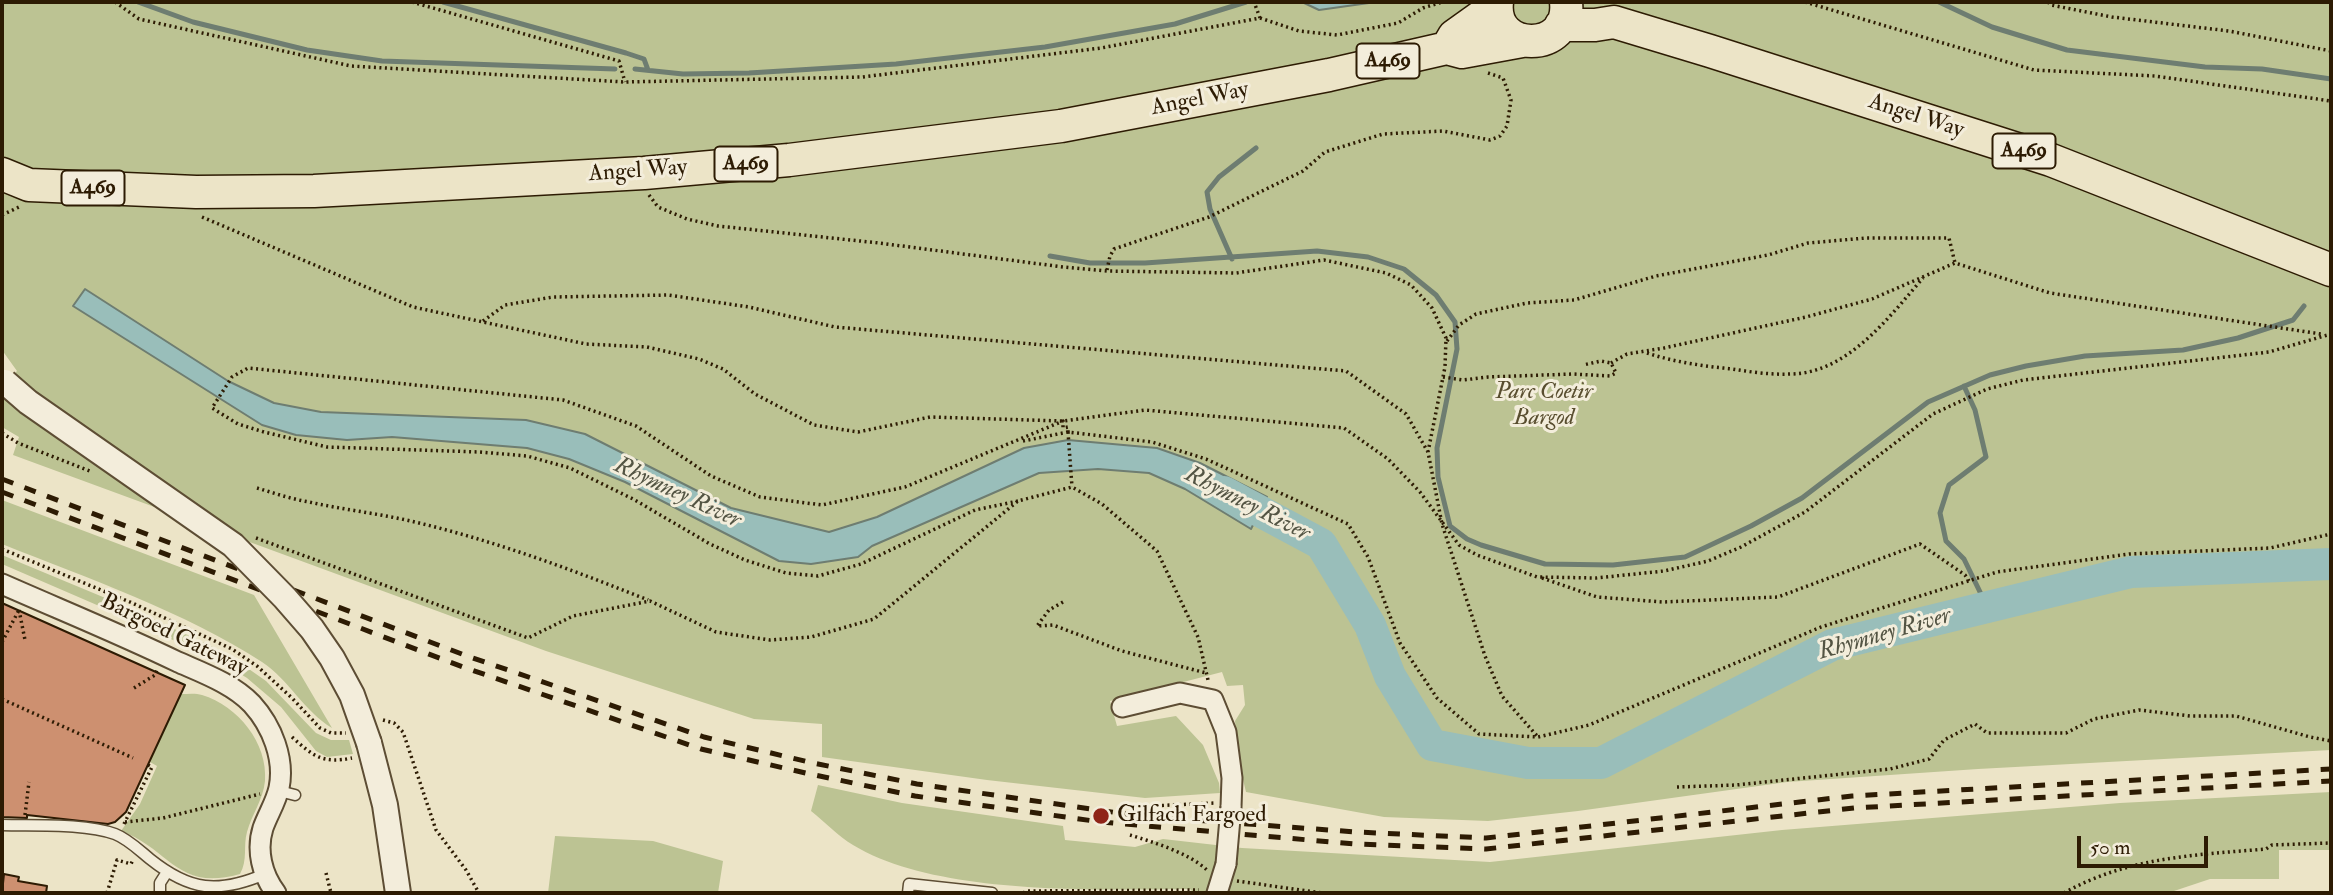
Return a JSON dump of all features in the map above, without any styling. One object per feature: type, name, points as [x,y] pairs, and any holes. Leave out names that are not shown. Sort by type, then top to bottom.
[{"type":"main road","name":"Angel Way","points":[[1588,2],[1601,9],[1614,22]]},
{"type":"main road","name":"A469","points":[[1497,4],[1498,18],[1503,28],[1522,41],[1544,40],[1554,34],[1564,14]]},
{"type":"main road","name":"A469","points":[[1447,48],[1454,36],[1497,4]]},
{"type":"main road","name":"Angel Way","points":[[1564,14],[1595,25],[1614,22],[2051,160],[2331,270]]},
{"type":"main road","name":"Angel Way","points":[[11,185],[197,192],[314,191],[645,173],[789,160],[1061,126],[1329,75],[1447,48],[1462,52],[1522,41]]},
{"type":"street","points":[[4,380],[28,402],[242,554],[312,629],[352,695],[361,743],[385,805],[398,893]]},
{"type":"street","name":"Bargoed Gateway","points":[[2,584],[108,629],[229,687],[251,704],[271,734],[279,755],[281,777],[287,793],[263,830],[260,851],[265,874],[276,893]]},
{"type":"street","points":[[1122,707],[1181,693],[1213,700],[1226,732],[1232,778],[1222,878]]},
{"type":"lane","points":[[2,825],[63,827],[117,834],[167,873],[189,883],[210,888],[265,874]]},
{"type":"lane","points":[[160,893],[160,883],[167,873]]},
{"type":"lane","points":[[908,893],[909,884],[992,893]]},
{"type":"path","points":[[115,2],[139,19],[351,66],[625,82],[862,77],[1101,48],[1260,18],[1299,31],[1337,35],[1398,23],[1423,8],[1442,2]]},
{"type":"path","points":[[412,2],[619,61],[625,82]]},
{"type":"path","points":[[1254,2],[1260,18]]},
{"type":"path","points":[[1805,2],[2034,70],[2155,76],[2331,101]]},
{"type":"path","points":[[2048,2],[2051,5],[2112,17],[2230,31],[2331,51]]},
{"type":"path","points":[[1107,271],[1114,249],[1209,217],[1303,171],[1325,152],[1383,134],[1443,131],[1490,140],[1500,136],[1507,126],[1511,100],[1503,78],[1482,73]]},
{"type":"path","points":[[645,173],[646,190],[658,207],[687,219],[718,226],[1107,271],[1236,273],[1324,260],[1386,272],[1411,285],[1432,308],[1446,338],[1446,378],[1428,452]]},
{"type":"path","points":[[197,192],[202,217],[413,307],[586,344],[647,347],[699,359],[723,369],[755,394],[814,425],[858,432],[930,417],[1063,421],[1145,411],[1344,428],[1388,459],[1420,492],[1459,545],[1537,577],[1597,597],[1663,602],[1778,597],[1920,544],[1965,575],[1969,581]]},
{"type":"path","points":[[1446,343],[1459,325],[1476,314],[1527,303],[1574,300],[1656,276],[1768,255],[1808,243],[1866,238],[1949,239],[1955,263]]},
{"type":"path","points":[[1583,365],[1601,361],[1611,363],[1627,354],[1806,317],[1871,299],[1955,263],[2050,293],[2323,335]]},
{"type":"path","points":[[1644,352],[1678,361],[1759,373],[1793,374],[1812,371],[1836,362],[1874,333],[1924,277]]},
{"type":"path","points":[[483,321],[505,305],[553,297],[668,295],[748,307],[835,327],[1346,371],[1406,414],[1428,452],[1442,524],[1485,656],[1502,696],[1538,737]]},
{"type":"path","points":[[1537,577],[1596,578],[1664,571],[1708,561],[1730,552],[1805,512],[1933,414],[1981,392],[2023,380],[2269,352],[2331,334]]},
{"type":"path","points":[[1446,378],[1459,380],[1573,374],[1610,376],[1616,373],[1611,363]]},
{"type":"path","points":[[1063,421],[905,487],[822,505],[760,497],[711,476],[636,426],[563,400],[248,368],[228,381],[212,408],[238,424],[327,447],[527,456],[570,468],[633,499],[710,544],[746,560],[786,573],[818,576],[861,564],[975,510],[1072,487],[1102,504],[1157,551],[1198,637],[1213,700]]},
{"type":"path","points":[[1063,421],[1063,428],[1068,427],[1072,487]]},
{"type":"path","points":[[1014,443],[1068,432],[1152,442],[1206,459],[1348,524],[1368,557],[1400,643],[1437,698],[1479,734],[1538,737],[1589,725],[1821,626],[1997,572],[2129,554],[2270,548],[2331,534]]},
{"type":"path","points":[[2,433],[18,443],[100,475]]},
{"type":"path","points":[[257,488],[307,502],[422,523],[498,544],[555,563],[650,601],[716,632],[771,640],[811,637],[874,619],[1018,501]]},
{"type":"path","points":[[249,535],[528,638],[573,615],[650,601]]},
{"type":"path","points":[[2,549],[130,602],[232,649],[257,666],[320,728],[331,733],[344,733],[361,743],[330,761],[317,757],[285,731],[271,734]]},
{"type":"path","points":[[1063,602],[1049,610],[1037,626],[1053,625],[1122,651],[1206,673]]},
{"type":"path","points":[[2,642],[19,610],[22,606],[26,608]]},
{"type":"path","points":[[19,610],[25,640]]},
{"type":"path","points":[[134,688],[156,672]]},
{"type":"path","points":[[3,700],[133,758]]},
{"type":"path","points":[[1677,787],[1736,785],[1890,769],[1929,760],[1944,740],[1975,724],[1987,733],[2066,733],[2094,719],[2140,710],[2190,716],[2236,716],[2310,737],[2331,740]]},
{"type":"path","points":[[383,720],[394,723],[402,732],[436,830],[466,870],[479,893]]},
{"type":"path","points":[[117,834],[152,767],[148,765]]},
{"type":"path","points":[[13,816],[24,817],[29,782]]},
{"type":"path","points":[[125,822],[163,818],[287,793]]},
{"type":"path","points":[[1129,807],[1145,804],[1231,805]]},
{"type":"path","points":[[1130,835],[1199,862],[1222,878],[1322,893]]},
{"type":"path","points":[[2064,893],[2132,864],[2173,857],[2266,849],[2272,845],[2331,843]]},
{"type":"path","points":[[107,893],[117,860],[131,864],[139,849]]},
{"type":"path","points":[[326,873],[331,893]]},
{"type":"path","points":[[1023,893],[1191,893]]},
{"type":"path","points":[[1982,893],[2010,893]]},
{"type":"green space","name":"Parc Coetir Bargod","points":[[2,2],[2331,2],[2331,750],[1787,782],[1488,821],[1384,817],[1246,792],[1239,763],[1235,721],[1245,705],[1243,685],[1227,686],[1222,672],[1110,701],[1117,726],[1176,716],[1203,745],[1219,783],[1220,793],[1145,798],[822,757],[822,724],[754,719],[546,651],[13,455],[19,437],[2,427],[2,386],[17,371],[2,350]]},
{"type":"green space","points":[[2,500],[254,595],[332,728],[313,713],[272,669],[232,644],[135,597],[2,544]]},
{"type":"green space","points":[[2,555],[127,607],[226,653],[266,681],[316,733],[331,740],[349,740],[353,754],[327,757],[316,751],[281,707],[247,678],[226,665],[120,615],[2,564]]},
{"type":"green space","points":[[181,694],[202,695],[227,708],[248,728],[261,753],[265,767],[264,788],[247,832],[244,864],[240,874],[219,878],[188,873],[138,839],[121,831],[140,804],[157,766],[150,762]]},
{"type":"green space","points":[[818,785],[902,803],[1063,826],[1065,840],[1135,847],[1163,839],[1242,848],[1490,862],[1782,830],[2120,803],[2331,792],[2331,850],[2279,850],[2279,879],[2210,879],[2168,893],[1194,893],[1190,889],[1063,889],[970,881],[927,873],[887,861],[853,845],[811,811]]},
{"type":"green space","points":[[555,836],[653,841],[723,861],[718,893],[548,893]]},
{"type":"water","points":[[1302,2],[1376,2],[1319,10]]},
{"type":"water","points":[[85,289],[228,381],[274,403],[321,412],[526,420],[585,434],[731,508],[829,532],[877,517],[1024,448],[1068,440],[1157,448],[1200,463],[1267,497],[1251,529],[1185,489],[1149,473],[1098,469],[1039,473],[872,546],[858,557],[811,564],[779,561],[625,482],[569,459],[527,448],[392,437],[347,440],[296,435],[262,425],[73,306]]},
{"type":"building","points":[[2,603],[185,685],[126,812],[115,822],[108,824],[27,815],[27,818],[2,817]]},
{"type":"building","points":[[4,874],[19,877],[18,881],[47,886],[46,893],[2,893]]},
{"type":"waterway","points":[[138,2],[193,22],[307,50],[382,61],[615,69]]},
{"type":"waterway","points":[[443,2],[626,53],[644,59],[648,70]]},
{"type":"waterway","points":[[635,69],[683,74],[749,73],[896,64],[1045,47],[1175,24],[1246,2]]},
{"type":"waterway","points":[[1939,2],[1992,27],[2067,50],[2205,67],[2262,69],[2331,79]]},
{"type":"waterway","points":[[1232,259],[1210,209],[1207,192],[1219,177],[1256,148]]},
{"type":"waterway","points":[[1050,256],[1090,263],[1145,263],[1317,251],[1368,257],[1404,269],[1436,295],[1455,322],[1457,349],[1437,448],[1438,477],[1450,526],[1467,539],[1481,545],[1545,564],[1613,565],[1685,557],[1802,498],[1928,402],[1990,375],[2085,356],[2183,350],[2238,338],[2293,320],[2304,306]]},
{"type":"waterway","points":[[1964,386],[1975,410],[1986,457],[1949,485],[1940,513],[1946,541],[1964,559],[1985,607]]},
{"type":"waterway","name":"Rhymney River","points":[[1224,492],[1321,544],[1370,625],[1390,676],[1432,745],[1528,763],[1601,763],[1832,645],[2131,572],[2331,564]]},
{"type":"railway","points":[[2,479],[467,656],[704,737],[917,784],[1140,816],[1356,832],[1486,838],[1852,796],[2331,769]]},
{"type":"railway","points":[[2,492],[463,667],[701,749],[915,796],[1101,822],[1355,844],[1486,849],[1854,808],[2331,781]]},
{"type":"place","name":"Gilfach Fargoed","points":[[1101,816]]}]
